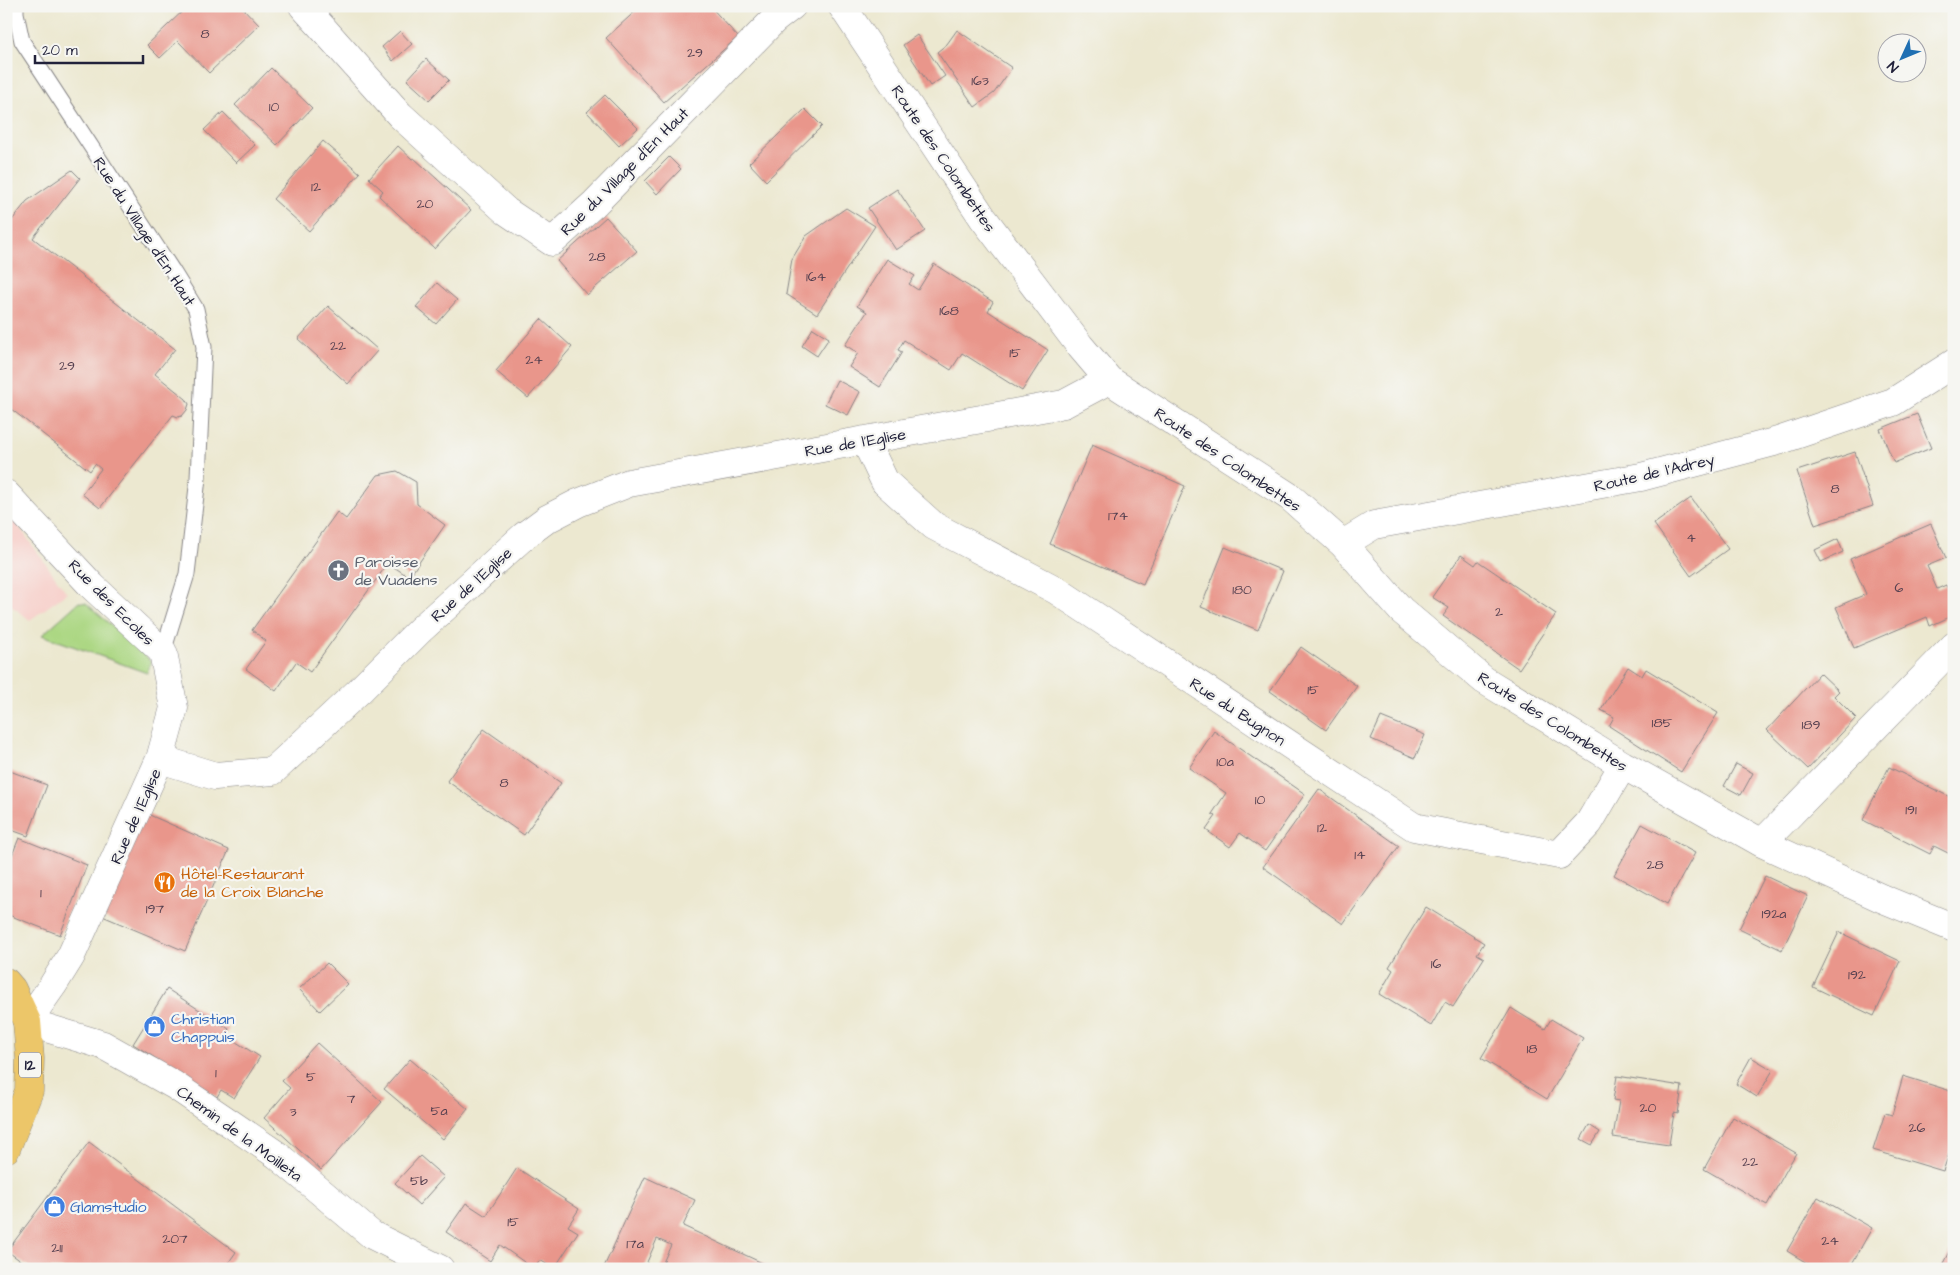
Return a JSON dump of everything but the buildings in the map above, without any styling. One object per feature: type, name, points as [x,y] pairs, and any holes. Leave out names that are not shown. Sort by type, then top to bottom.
[{"type":"main road","name":"12","points":[[6,982],[12,989],[26,1022],[30,1059],[29,1091],[6,1149]]},
{"type":"street","name":"Rue du Village d'En Haut","points":[[303,6],[400,115],[506,211],[552,242],[595,203],[774,20],[792,6]]},
{"type":"street","name":"Route des Colombettes","points":[[842,6],[983,218],[1080,346],[1109,380],[1290,497],[1343,544],[1401,610],[1484,680],[1623,766],[1762,843],[1881,898],[1954,928]]},
{"type":"street","name":"Route de l'Adrey","points":[[1343,544],[1374,525],[1641,477],[1778,441],[1893,402],[1954,363]]},
{"type":"street","name":"Rue de l'Eglise","points":[[26,1022],[71,956],[160,759],[215,776],[273,771],[359,691],[420,630],[524,536],[547,519],[578,503],[628,483],[1064,404],[1109,380]]},
{"type":"street","name":"Rue du Bugnon","points":[[865,440],[885,482],[934,526],[1056,590],[1414,827],[1559,855],[1589,823],[1623,766]]},
{"type":"street","name":"Rue des Ecoles","points":[[6,494],[92,586],[162,652],[174,708],[160,759]]},
{"type":"street","points":[[1762,843],[1954,646]]},
{"type":"street","name":"Chemin de la Moilleta","points":[[26,1022],[103,1045],[174,1085],[277,1155],[372,1234],[440,1269]]},
{"type":"lane","name":"Rue du Village d'En Haut","points":[[16,6],[22,41],[196,309],[204,348],[198,478],[187,574],[162,652]]},
{"type":"shaded area","points":[[6,509],[67,593],[30,620],[6,602]]},
{"type":"green space","points":[[79,602],[86,603],[147,657],[151,662],[147,673],[42,635]]},
{"type":"place","name":"Paroisse de Vuadens","points":[[339,570]]},
{"type":"place","name":"Hôtel-Restaurant de la Croix Blanche","points":[[165,882]]},
{"type":"place","name":"Christian Chappuis","points":[[155,1027]]},
{"type":"place","name":"Glamstudio","points":[[54,1206]]}]
